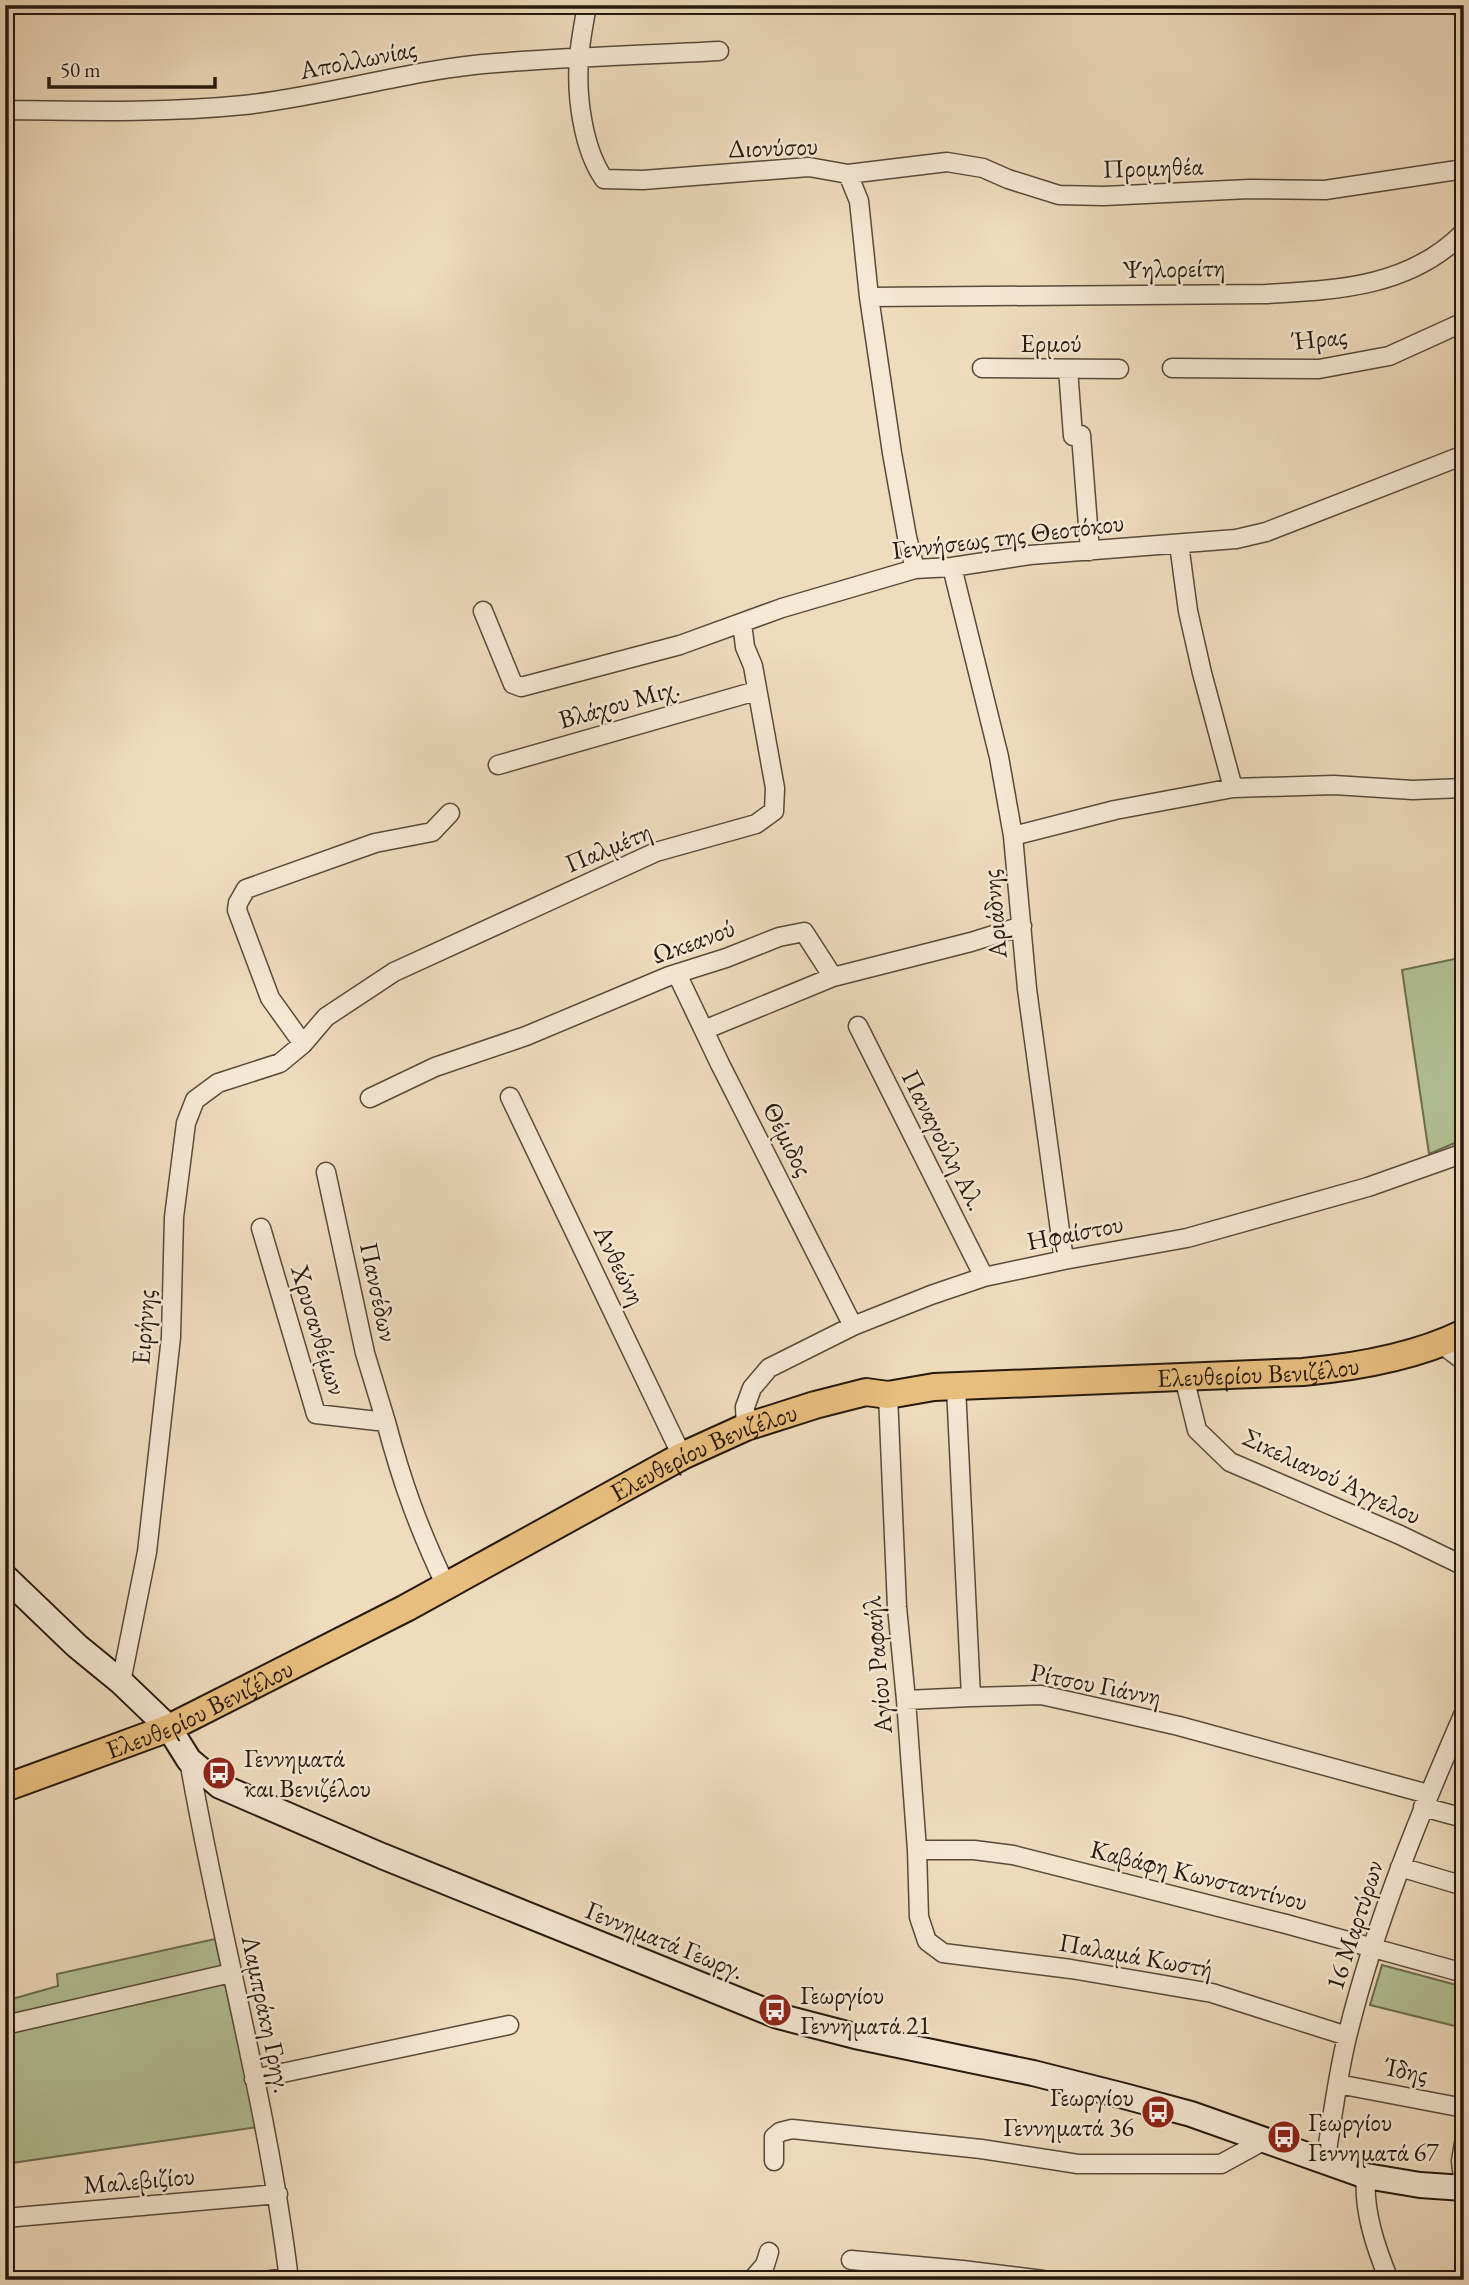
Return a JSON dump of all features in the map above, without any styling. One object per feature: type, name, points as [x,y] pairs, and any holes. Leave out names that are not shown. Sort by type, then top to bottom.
[{"type":"main road","name":"Ελευθερίου Βενιζέλου","points":[[5,1788],[169,1728],[446,1586],[682,1456],[779,1415],[866,1392],[888,1395],[934,1387],[1341,1368],[1409,1353],[1452,1338]]},
{"type":"street","name":"Διονύσου","points":[[587,5],[579,59],[579,89],[593,163],[604,179],[643,180],[808,167],[848,174],[859,201],[869,297],[892,453],[915,569]]},
{"type":"street","name":"Απολλωνίας","points":[[5,110],[134,111],[244,105],[311,96],[419,74],[495,63],[719,51]]},
{"type":"street","name":"Προμηθέα","points":[[848,174],[947,162],[983,168],[1007,179],[1059,195],[1104,196],[1249,189],[1325,190],[1464,169]]},
{"type":"street","name":"Ψηλορείτη","points":[[869,297],[1307,292],[1376,281],[1413,270],[1448,248],[1464,232]]},
{"type":"street","name":"Ήρας","points":[[1172,368],[1319,369],[1389,355],[1464,322]]},
{"type":"street","name":"Ερμού","points":[[982,368],[1119,369]]},
{"type":"street","points":[[1068,369],[1073,436],[1081,435],[1090,551]]},
{"type":"street","name":"Γεννήσεως της Θεοτόκου","points":[[484,611],[513,684],[521,687],[680,645],[782,608],[915,569],[952,567],[1030,555],[1236,539],[1266,533],[1464,455]]},
{"type":"street","points":[[1179,544],[1188,611],[1233,788]]},
{"type":"street","name":"Αριάδνης","points":[[952,567],[999,757],[1013,836],[1027,989],[1064,1260]]},
{"type":"street","name":"Παλμέτη","points":[[304,1043],[326,1017],[394,972],[656,852],[756,824],[774,811],[775,788],[753,666],[745,647],[742,623]]},
{"type":"street","name":"Βλάχου Μιχ.","points":[[498,765],[756,691]]},
{"type":"street","points":[[1013,836],[1115,810],[1233,788],[1334,785],[1413,790],[1464,788]]},
{"type":"street","points":[[304,1043],[270,998],[237,910],[238,902],[246,889],[375,843],[432,832],[450,813]]},
{"type":"street","points":[[704,1031],[833,977],[971,942],[1022,926]]},
{"type":"street","name":"Ωκεανού","points":[[370,1098],[435,1068],[526,1037],[611,1000],[779,937],[804,932],[833,977]]},
{"type":"street","name":"Θέμιδος","points":[[677,974],[853,1326]]},
{"type":"street","name":"Παναγούλη Αλ.","points":[[858,1026],[984,1277]]},
{"type":"street","name":"Ειρήνης","points":[[121,1682],[147,1552],[171,1337],[174,1217],[186,1123],[195,1100],[218,1083],[280,1063],[304,1043]]},
{"type":"street","name":"Ανθεώνη","points":[[510,1097],[682,1456]]},
{"type":"street","name":"Ηφαίστου","points":[[746,1427],[745,1407],[752,1388],[769,1368],[853,1326],[931,1295],[984,1277],[1200,1235],[1368,1187],[1464,1153]]},
{"type":"street","name":"Πανσέδων","points":[[326,1172],[365,1353],[386,1422]]},
{"type":"street","name":"Χρυσανθέμων","points":[[261,1227],[316,1414],[386,1422]]},
{"type":"street","points":[[1452,1338],[1464,1361]]},
{"type":"street","name":"Σικελιανού Άγγελου","points":[[1184,1377],[1197,1430],[1230,1462],[1400,1535],[1464,1566]]},
{"type":"street","points":[[956,1387],[971,1697]]},
{"type":"street","name":"Αγίου Ραφαήλ","points":[[888,1395],[897,1607],[922,1930]]},
{"type":"street","points":[[386,1422],[401,1479],[417,1523],[446,1586]]},
{"type":"street","name":"Γεννηματά Γεωργ.","points":[[5,1577],[169,1728],[189,1760],[220,1786],[394,1861],[778,2016],[855,2036],[1020,2070],[1124,2095],[1191,2114],[1366,2176],[1420,2185],[1464,2188]]},
{"type":"street","name":"Ρίτσου Γιάννη","points":[[906,1700],[1041,1695],[1179,1726],[1426,1800],[1464,1818]]},
{"type":"street","name":"16 Μαρτύρων","points":[[1325,2163],[1347,2036],[1374,1947],[1400,1867],[1464,1713]]},
{"type":"street","name":"Λαμπράκη Γρηγ.","points":[[189,1760],[278,2194],[289,2279]]},
{"type":"street","name":"Καβάφη Κωνσταντίνου","points":[[917,1850],[999,1852],[1374,1947],[1464,1973]]},
{"type":"street","points":[[1400,1867],[1464,1886]]},
{"type":"street","name":"Παλαμά Κωστή","points":[[922,1930],[927,1941],[943,1953],[1071,1969],[1212,1993],[1347,2036]]},
{"type":"street","points":[[5,2025],[231,1973]]},
{"type":"street","points":[[254,2079],[509,2025]]},
{"type":"street","name":"Ίδης","points":[[1338,2084],[1464,2108]]},
{"type":"street","points":[[774,2161],[774,2137],[780,2132],[792,2129],[902,2139],[1078,2164],[1105,2165],[1221,2164],[1263,2141]]},
{"type":"street","points":[[1464,2143],[1461,2161],[1464,2188]]},
{"type":"street","points":[[1366,2176],[1364,2191],[1368,2212],[1389,2280]]},
{"type":"street","name":"Μαλεβιζίου","points":[[5,2218],[278,2194]]},
{"type":"street","points":[[752,2280],[765,2264],[769,2252]]},
{"type":"street","points":[[851,2260],[1043,2280]]},
{"type":"street","points":[[270,2280],[289,2279]]},
{"type":"green space","points":[[1464,957],[1464,1139],[1429,1154],[1402,970]]},
{"type":"green space","points":[[215,1939],[257,2127],[5,2164],[5,2001],[58,1986],[57,1974]]},
{"type":"green space","points":[[1382,1965],[1464,1987],[1464,2009],[1459,2027],[1370,2005]]},
{"type":"place","name":"Γεννηματά και Βενιζέλου","points":[[219,1773]]},
{"type":"place","name":"Γεωργίου Γεννηματά 21","points":[[775,2010]]},
{"type":"place","name":"Γεωργίου Γεννηματά 36","points":[[1158,2112]]},
{"type":"place","name":"Γεωργίου Γεννηματά 67","points":[[1284,2137]]}]
